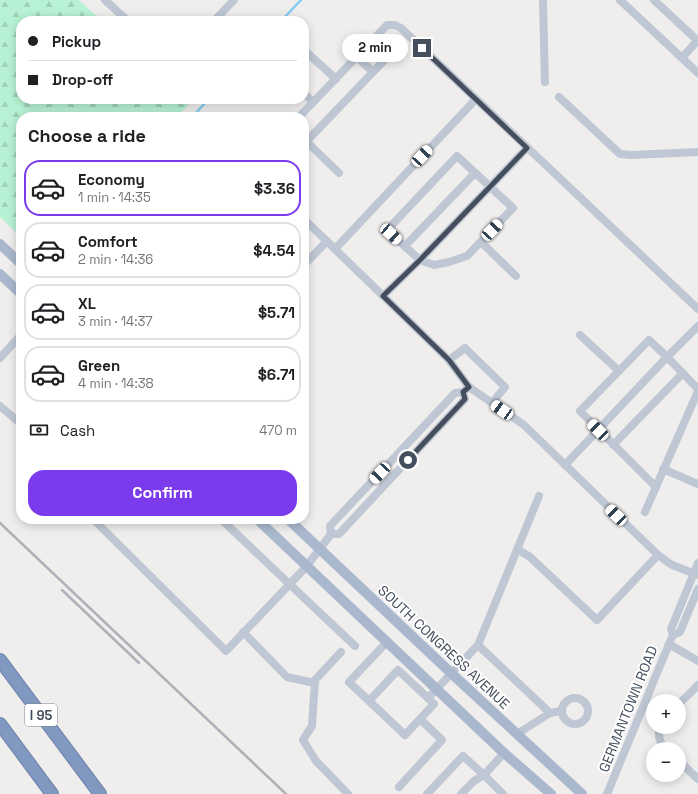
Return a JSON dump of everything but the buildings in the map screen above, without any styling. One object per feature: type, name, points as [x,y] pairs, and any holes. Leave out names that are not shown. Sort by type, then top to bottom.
[{"type":"highway","name":"I 95","points":[[0,660],[100,794]]},
{"type":"highway","name":"I 95","points":[[0,724],[52,794]]},
{"type":"main road","points":[[0,244],[16,259]]},
{"type":"main road","points":[[0,274],[16,289]]},
{"type":"main road","points":[[262,524],[306,567],[438,688],[504,753],[551,794]]},
{"type":"main road","name":"SOUTH CONGRESS AVENUE","points":[[293,524],[451,674],[582,794]]},
{"type":"street","points":[[105,0],[123,16]]},
{"type":"street","points":[[219,16],[234,0]]},
{"type":"street","points":[[543,0],[546,82]]},
{"type":"street","points":[[620,0],[698,73]]},
{"type":"street","points":[[654,0],[698,41],[682,58]]},
{"type":"street","points":[[304,112],[387,25],[395,25],[401,28],[476,98],[698,309]]},
{"type":"street","points":[[309,139],[398,46]]},
{"type":"street","points":[[309,55],[336,79]]},
{"type":"street","points":[[357,56],[373,72]]},
{"type":"street","points":[[559,97],[620,154],[632,155],[698,152]]},
{"type":"street","points":[[309,98],[313,102]]},
{"type":"street","points":[[335,249],[476,98]]},
{"type":"street","points":[[309,147],[339,173]]},
{"type":"street","points":[[383,296],[420,260],[527,148]]},
{"type":"street","points":[[457,156],[491,187],[513,208],[467,256],[434,265],[420,260],[391,234],[390,227],[457,156]]},
{"type":"street","points":[[405,246],[475,173]]},
{"type":"street","points":[[309,224],[449,360],[466,390],[492,403],[524,425],[658,555],[672,566],[696,576],[688,604],[688,612]]},
{"type":"street","points":[[309,260],[326,241]]},
{"type":"street","points":[[481,242],[516,276]]},
{"type":"street","points":[[565,465],[698,326]]},
{"type":"street","points":[[580,335],[619,371]]},
{"type":"street","points":[[645,512],[656,487],[663,469],[698,390],[649,340],[580,412],[656,487]]},
{"type":"street","points":[[0,358],[16,341]]},
{"type":"street","points":[[449,360],[465,348],[505,387],[492,403]]},
{"type":"street","points":[[613,445],[682,373]]},
{"type":"street","points":[[98,524],[226,651],[242,632],[306,567],[331,534],[330,526],[455,393],[466,390]]},
{"type":"street","points":[[331,534],[339,534],[448,418],[465,399],[466,390]]},
{"type":"street","points":[[0,406],[16,420]]},
{"type":"street","points":[[439,410],[448,418]]},
{"type":"street","points":[[399,452],[408,460]]},
{"type":"street","points":[[663,469],[698,484]]},
{"type":"street","points":[[360,494],[368,502]]},
{"type":"street","points":[[428,698],[478,645],[539,496]]},
{"type":"street","points":[[226,524],[355,646]]},
{"type":"street","points":[[517,549],[530,557],[597,620],[658,555]]},
{"type":"street","name":"GERMANTOWN ROAD","points":[[674,635],[671,628],[696,576],[698,563]]},
{"type":"street","name":"GERMANTOWN ROAD","points":[[607,794],[668,644],[674,635],[680,632],[698,589]]},
{"type":"street","points":[[242,632],[287,676],[315,683]]},
{"type":"street","points":[[369,701],[398,670],[434,704],[405,736],[349,682],[387,642]]},
{"type":"street","points":[[668,644],[698,661]]},
{"type":"street","points":[[478,645],[550,713]]},
{"type":"street","points":[[341,652],[315,680],[312,726],[303,740],[316,761],[348,794]]},
{"type":"street","points":[[686,697],[698,684]]},
{"type":"street","points":[[517,734],[550,713],[561,711]]},
{"type":"street","points":[[399,787],[442,740],[420,719]]},
{"type":"street","points":[[461,794],[474,781],[484,775],[504,753]]},
{"type":"street","points":[[427,794],[463,756],[503,794]]},
{"type":"street","points":[[686,768],[698,779]]},
{"type":"green space","points":[[0,0],[79,0],[97,16],[16,16],[16,104],[189,104],[182,112],[16,112],[16,232],[0,217]]},
{"type":"waterway","points":[[286,16],[301,0]]},
{"type":"waterway","points":[[197,112],[204,104]]},
{"type":"railway","points":[[0,523],[286,794]]},
{"type":"railway","points":[[62,590],[139,663]]},
{"type":"route","points":[[408,460],[465,399],[463,392],[469,387],[449,360],[383,296],[420,260],[527,148],[422,48]]}]
